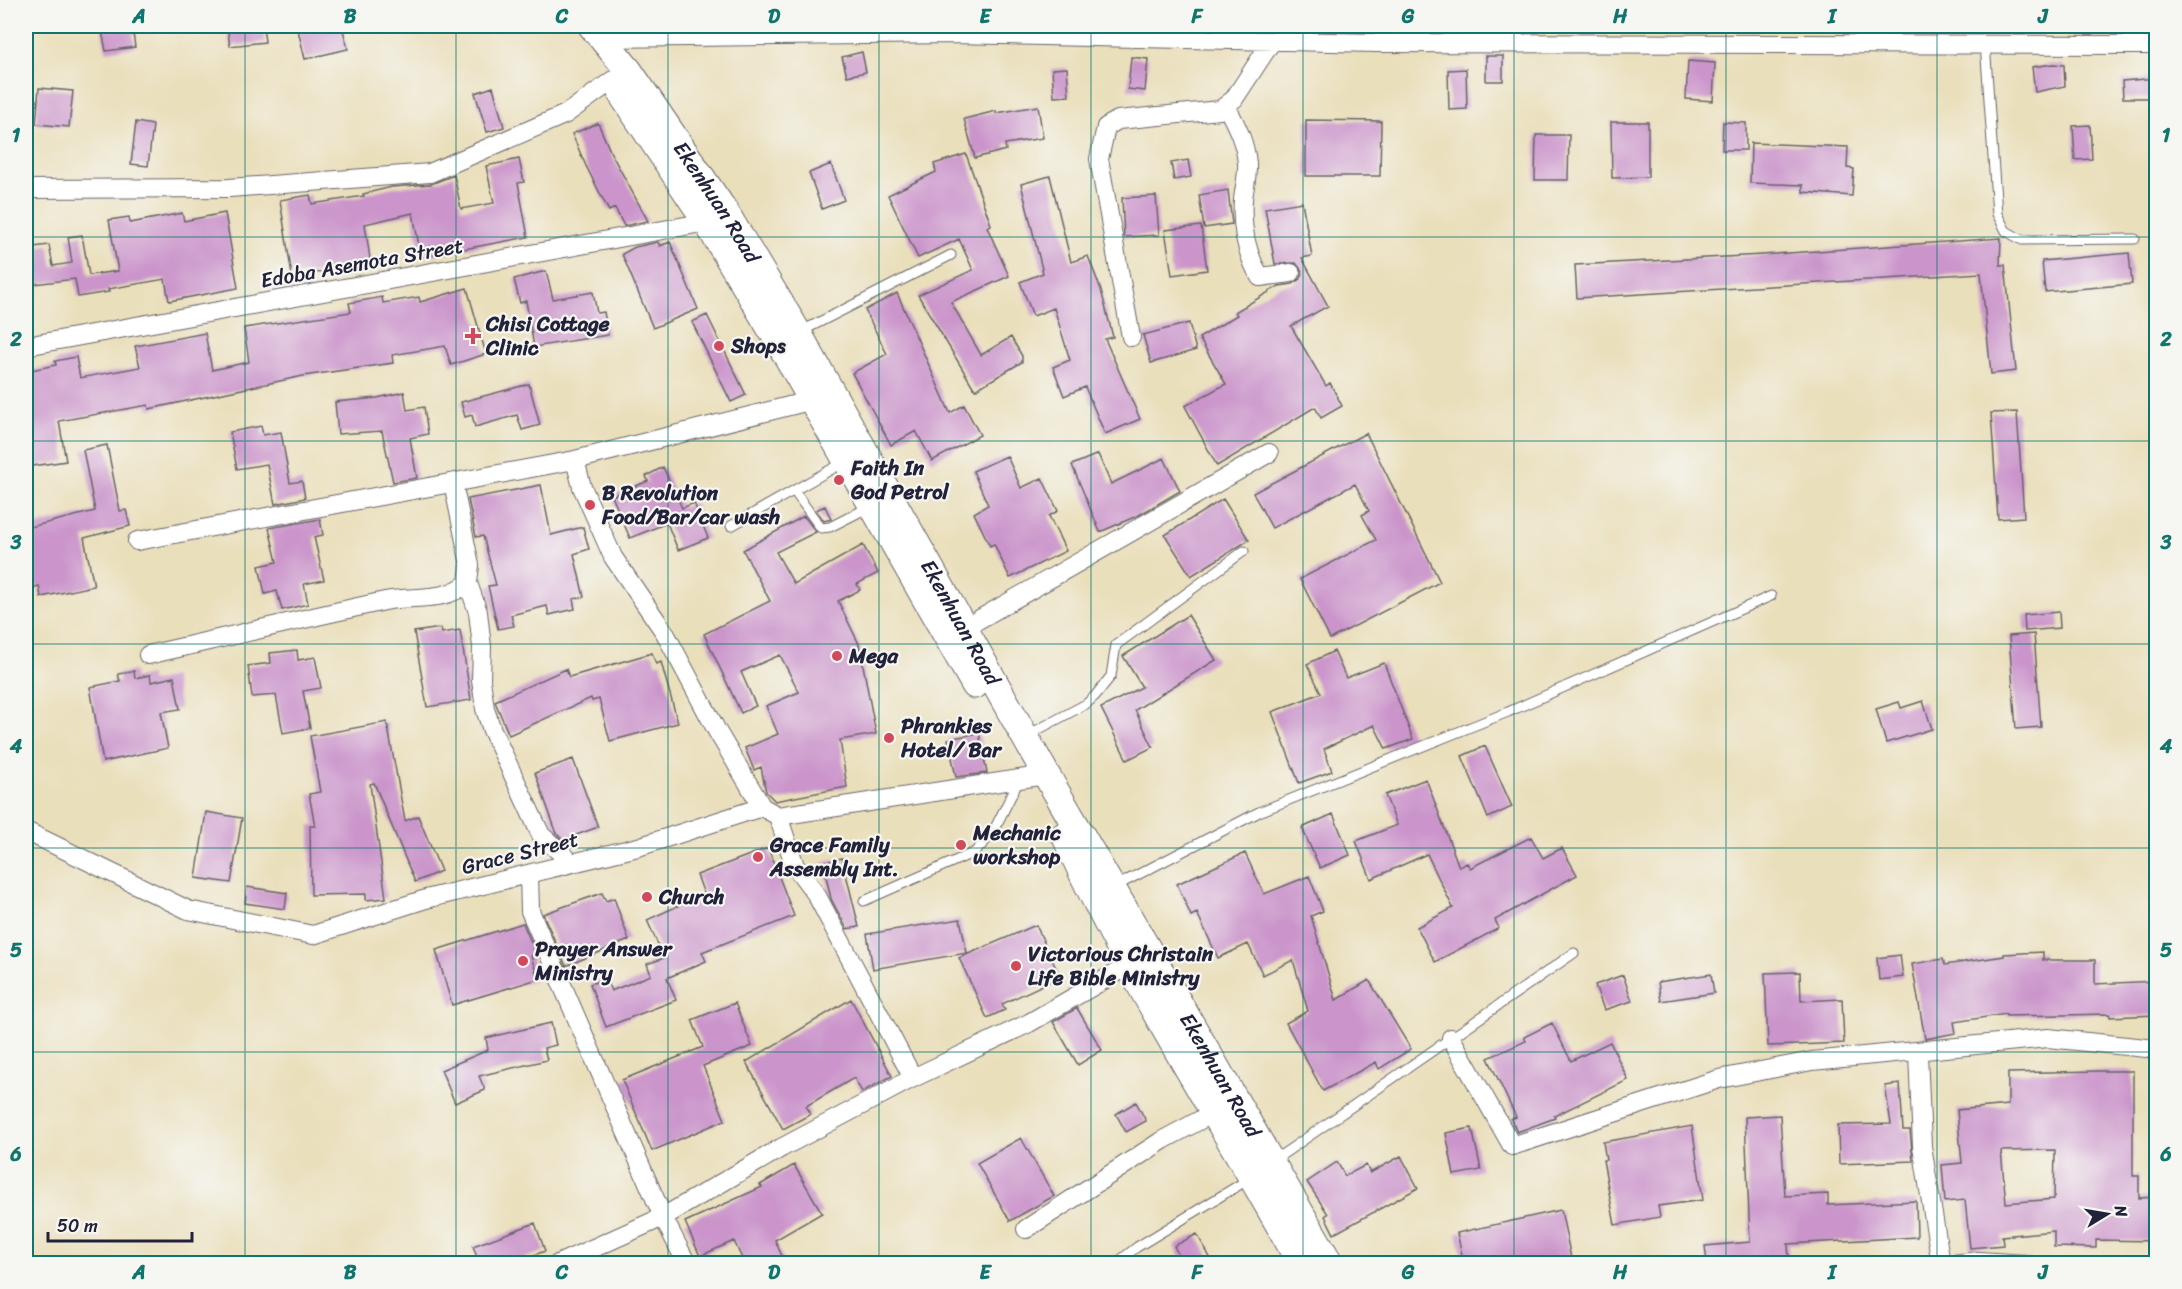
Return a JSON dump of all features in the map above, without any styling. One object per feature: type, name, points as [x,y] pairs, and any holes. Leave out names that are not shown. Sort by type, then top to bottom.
[{"type":"main road","name":"Ekenhuan Road","points":[[569,26],[590,48],[613,80],[707,222],[813,400],[1029,778],[1128,966],[1215,1112],[1262,1169],[1330,1263]]},
{"type":"main road","name":"Ekenhuan Road","points":[[597,32],[725,213],[798,333],[1025,737],[1114,887],[1262,1169],[1301,1263]]},
{"type":"street","points":[[597,32],[954,30],[1186,32],[1272,41],[1378,34],[2157,45]]},
{"type":"street","points":[[1131,337],[1099,159],[1106,127],[1118,120],[1220,110],[1234,99],[1272,41]]},
{"type":"street","points":[[26,189],[229,188],[430,173],[566,114],[613,80]]},
{"type":"street","points":[[1226,106],[1238,126],[1246,158],[1243,233],[1254,267],[1260,277],[1291,273]]},
{"type":"street","name":"Edoba Asemota Street","points":[[26,346],[707,222]]},
{"type":"street","points":[[137,541],[575,460],[813,400]]},
{"type":"street","points":[[964,628],[1269,453]]},
{"type":"street","points":[[575,460],[582,487],[613,557],[665,633],[717,731],[770,812],[795,866],[816,894],[913,1078]]},
{"type":"street","points":[[453,483],[470,565],[468,583],[478,612],[482,647],[481,680],[485,709],[492,730],[541,835],[572,863]]},
{"type":"street","points":[[148,655],[388,601],[447,596],[468,583]]},
{"type":"street","name":"Grace Street","points":[[26,831],[188,910],[313,935],[426,899],[770,812],[1029,778]]},
{"type":"street","points":[[529,874],[530,911],[663,1217],[687,1263]]},
{"type":"street","points":[[558,1263],[663,1217],[781,1148],[913,1078],[1029,1023],[1128,966]]},
{"type":"street","points":[[1451,1038],[1512,1146],[1719,1079],[1812,1061],[1918,1053],[1953,1046],[2048,1038],[2157,1049]]},
{"type":"street","points":[[1918,1053],[1923,1146],[1941,1263]]},
{"type":"street","points":[[1026,1229],[1163,1140],[1215,1112]]},
{"type":"street","points":[[1952,1263],[1979,1261],[2026,1263]]},
{"type":"lane","points":[[1985,43],[1997,214],[2006,231],[2022,240],[2135,239]]},
{"type":"lane","points":[[798,333],[951,255]]},
{"type":"lane","points":[[731,526],[848,460]]},
{"type":"lane","points":[[794,491],[821,528],[830,527],[872,505]]},
{"type":"lane","points":[[1025,737],[1086,704],[1111,676],[1116,645],[1244,551]]},
{"type":"lane","points":[[1114,887],[1260,812],[1508,712],[1772,596]]},
{"type":"lane","points":[[864,901],[975,852],[992,834],[1029,778]]},
{"type":"lane","points":[[1115,1263],[1262,1169],[1574,953]]},
{"type":"building","points":[[101,26],[132,26],[135,47],[106,51]]},
{"type":"building","points":[[227,26],[263,26],[265,42],[230,46]]},
{"type":"building","points":[[297,26],[342,26],[348,49],[305,59]]},
{"type":"building","points":[[862,52],[866,72],[847,76],[842,57]]},
{"type":"building","points":[[1486,56],[1503,56],[1503,81],[1486,81]]},
{"type":"building","points":[[1131,57],[1148,59],[1145,91],[1128,89]]},
{"type":"building","points":[[1688,61],[1715,63],[1713,101],[1686,99]]},
{"type":"building","points":[[2064,65],[2065,86],[2035,92],[2032,67]]},
{"type":"building","points":[[1067,68],[1069,96],[1054,97],[1052,69]]},
{"type":"building","points":[[1466,69],[1467,109],[1449,110],[1448,70]]},
{"type":"building","points":[[2157,78],[2157,98],[2123,98],[2122,81]]},
{"type":"building","points":[[493,87],[504,127],[487,132],[475,93]]},
{"type":"building","points":[[39,88],[73,91],[69,127],[36,124]]},
{"type":"building","points":[[1038,106],[1043,138],[1005,144],[1006,150],[975,158],[964,119],[996,111],[996,113]]},
{"type":"building","points":[[1306,120],[1381,121],[1380,176],[1306,176]]},
{"type":"building","points":[[136,122],[153,125],[148,166],[131,164]]},
{"type":"building","points":[[1611,122],[1648,122],[1648,177],[1612,178]]},
{"type":"building","points":[[1723,122],[1746,123],[1746,150],[1722,150]]},
{"type":"building","points":[[598,123],[611,153],[648,221],[624,226],[615,208],[609,211],[586,166],[572,134]]},
{"type":"building","points":[[2090,125],[2092,159],[2075,160],[2073,126]]},
{"type":"building","points":[[1536,135],[1569,135],[1568,180],[1535,180]]},
{"type":"building","points":[[1751,143],[1848,147],[1847,168],[1854,169],[1852,196],[1803,192],[1803,185],[1750,183]]},
{"type":"building","points":[[966,154],[991,225],[987,227],[1009,276],[951,302],[981,355],[1011,337],[1022,356],[1022,362],[975,390],[918,295],[973,270],[959,239],[918,258],[888,195],[936,172],[934,164]]},
{"type":"building","points":[[519,159],[524,182],[518,183],[528,237],[421,257],[413,213],[365,224],[371,266],[292,276],[280,200],[310,195],[312,204],[364,196],[363,194],[392,187],[431,184],[454,175],[461,209],[494,203],[486,166]]},
{"type":"building","points":[[1188,160],[1191,177],[1174,180],[1171,163]]},
{"type":"building","points":[[831,164],[844,200],[822,209],[809,173]]},
{"type":"building","points":[[1050,176],[1071,262],[1088,256],[1101,290],[1113,337],[1105,339],[1140,419],[1105,434],[1085,387],[1064,396],[1053,367],[1070,360],[1054,308],[1033,316],[1020,282],[1043,273],[1021,184]]},
{"type":"building","points":[[1228,190],[1232,224],[1204,228],[1199,195]]},
{"type":"building","points":[[1156,196],[1159,235],[1124,237],[1122,198]]},
{"type":"building","points":[[1302,202],[1312,256],[1302,258],[1328,306],[1291,326],[1326,386],[1330,383],[1342,406],[1321,418],[1315,407],[1217,466],[1185,406],[1226,384],[1199,338],[1237,315],[1235,312],[1279,286],[1293,284],[1301,278],[1302,271],[1296,263],[1275,264],[1265,208]]},
{"type":"building","points":[[182,213],[184,221],[225,213],[238,288],[169,301],[165,279],[78,297],[75,279],[26,285],[26,248],[49,245],[53,266],[72,263],[68,237],[82,235],[89,275],[118,271],[109,220],[129,217],[130,223]]},
{"type":"building","points":[[1201,226],[1207,270],[1172,275],[1165,230]]},
{"type":"building","points":[[2001,238],[2000,265],[2005,265],[2016,371],[1991,374],[1981,273],[1577,298],[1575,265],[1762,255]]},
{"type":"building","points":[[658,242],[660,246],[670,242],[698,309],[653,328],[622,254],[635,247]]},
{"type":"building","points":[[2129,253],[2132,284],[2045,292],[2042,261]]},
{"type":"building","points":[[546,271],[553,299],[593,292],[597,313],[604,312],[608,335],[534,347],[526,301],[520,303],[514,279]]},
{"type":"building","points":[[467,288],[486,354],[451,365],[445,346],[392,355],[393,363],[303,376],[149,409],[148,405],[59,421],[66,461],[26,467],[26,434],[30,433],[26,409],[26,371],[56,365],[55,361],[76,357],[80,378],[140,367],[135,346],[205,333],[212,370],[249,362],[244,328],[351,312],[349,303],[382,297],[383,303],[419,297],[420,302]]},
{"type":"building","points":[[897,293],[950,413],[964,405],[980,435],[932,461],[916,431],[891,445],[852,373],[887,354],[865,310]]},
{"type":"building","points":[[707,315],[746,395],[731,402],[692,322]]},
{"type":"building","points":[[1189,323],[1196,350],[1151,363],[1143,335]]},
{"type":"building","points":[[529,384],[540,425],[522,430],[517,415],[475,427],[472,415],[465,417],[461,402]]},
{"type":"building","points":[[404,392],[407,410],[424,407],[428,434],[410,438],[417,478],[393,482],[382,431],[338,434],[335,402],[377,398]]},
{"type":"building","points":[[2017,412],[2024,517],[1998,519],[1991,413]]},
{"type":"building","points":[[261,426],[263,435],[281,432],[290,483],[302,481],[305,498],[275,504],[267,464],[237,469],[230,432]]},
{"type":"building","points":[[1366,433],[1440,582],[1330,639],[1300,579],[1376,540],[1362,515],[1369,511],[1355,484],[1272,528],[1253,493]]},
{"type":"building","points":[[107,445],[120,511],[126,510],[130,526],[84,538],[94,586],[41,597],[39,586],[32,588],[26,556],[26,528],[95,511],[83,450]]},
{"type":"building","points":[[1098,454],[1111,484],[1164,458],[1180,491],[1139,515],[1100,532],[1072,465]]},
{"type":"building","points":[[1007,456],[1021,488],[1042,478],[1058,511],[1049,516],[1066,551],[1010,578],[994,544],[990,546],[974,513],[988,505],[973,471]]},
{"type":"building","points":[[663,467],[682,508],[694,503],[708,538],[678,550],[667,523],[630,538],[612,496],[648,481],[646,476]]},
{"type":"building","points":[[541,485],[551,535],[583,527],[589,549],[574,554],[584,597],[573,599],[575,609],[549,615],[547,606],[511,615],[514,626],[498,629],[488,586],[496,585],[483,536],[476,537],[468,499]]},
{"type":"building","points":[[1223,499],[1249,540],[1191,576],[1165,535]]},
{"type":"building","points":[[825,506],[831,519],[824,521],[816,510]]},
{"type":"building","points":[[804,516],[816,532],[776,552],[794,584],[863,545],[878,573],[857,584],[860,590],[838,601],[859,644],[876,734],[840,740],[847,787],[775,801],[766,792],[761,767],[754,770],[745,748],[778,734],[766,706],[799,692],[780,655],[741,672],[756,706],[741,713],[704,634],[770,601],[743,550]]},
{"type":"building","points":[[320,519],[323,535],[314,537],[324,580],[304,584],[308,604],[282,610],[277,591],[265,594],[259,566],[277,562],[269,528]]},
{"type":"building","points":[[2059,612],[2060,628],[2025,631],[2024,615]]},
{"type":"building","points":[[1188,615],[1216,660],[1135,710],[1153,747],[1127,760],[1101,708],[1142,687],[1123,656]]},
{"type":"building","points":[[441,628],[442,633],[460,630],[471,700],[427,707],[414,632]]},
{"type":"building","points":[[2034,634],[2041,727],[2016,729],[2009,636]]},
{"type":"building","points":[[297,650],[298,660],[315,657],[321,688],[303,691],[310,728],[283,733],[276,695],[252,697],[248,666],[271,663],[270,653]]},
{"type":"building","points":[[1334,651],[1346,678],[1384,663],[1413,739],[1386,749],[1374,725],[1324,749],[1332,771],[1299,783],[1272,712],[1321,693],[1307,664]]},
{"type":"building","points":[[652,653],[656,664],[661,662],[678,723],[610,741],[599,699],[592,701],[591,698],[509,735],[495,701],[566,669],[569,677]]},
{"type":"building","points":[[134,671],[135,678],[150,675],[151,682],[174,677],[180,709],[161,712],[168,748],[103,762],[90,687],[120,681],[118,674]]},
{"type":"building","points":[[1923,701],[1932,729],[1886,743],[1876,709],[1899,702],[1901,708]]},
{"type":"building","points":[[387,722],[405,821],[418,816],[441,871],[415,882],[374,783],[370,784],[386,898],[366,900],[366,894],[311,895],[310,826],[315,826],[309,794],[320,792],[310,736]]},
{"type":"building","points":[[979,733],[987,773],[956,777],[948,739]]},
{"type":"building","points":[[1485,746],[1512,807],[1488,818],[1462,756]]},
{"type":"building","points":[[573,759],[598,827],[563,840],[557,834],[535,773]]},
{"type":"building","points":[[1426,779],[1459,867],[1467,863],[1470,868],[1531,837],[1543,858],[1562,848],[1577,875],[1495,920],[1499,928],[1435,962],[1417,927],[1453,908],[1427,854],[1371,879],[1356,841],[1397,825],[1385,795]]},
{"type":"building","points":[[206,812],[242,818],[231,883],[196,878]]},
{"type":"building","points":[[1333,814],[1350,855],[1320,868],[1302,828]]},
{"type":"building","points":[[768,848],[794,916],[702,952],[706,961],[667,978],[676,1000],[606,1027],[590,984],[606,979],[611,991],[651,975],[647,964],[664,958],[647,920],[704,894],[697,875]]},
{"type":"building","points":[[1245,853],[1264,894],[1309,876],[1323,911],[1311,916],[1336,1000],[1369,980],[1411,1049],[1379,1069],[1376,1062],[1323,1091],[1286,1023],[1308,1011],[1293,960],[1263,975],[1248,944],[1218,958],[1197,913],[1191,916],[1177,884]]},
{"type":"building","points":[[842,858],[859,927],[847,929],[831,899],[823,863]]},
{"type":"building","points":[[247,887],[287,893],[285,909],[245,903]]},
{"type":"building","points":[[602,893],[606,901],[614,898],[629,940],[566,966],[543,914]]},
{"type":"building","points":[[960,919],[967,953],[873,969],[867,934]]},
{"type":"building","points":[[523,923],[536,954],[531,956],[538,979],[452,1005],[436,950]]},
{"type":"building","points":[[1036,925],[1060,977],[1002,1004],[1005,1010],[987,1018],[959,958]]},
{"type":"building","points":[[2043,952],[2043,960],[2095,960],[2095,984],[2157,981],[2157,1015],[2110,1017],[2110,1014],[2006,1016],[2006,1014],[1954,1022],[1956,1033],[1925,1039],[1912,964],[1943,959],[1945,965],[2004,956],[2004,954]]},
{"type":"building","points":[[1900,955],[1903,977],[1879,980],[1877,958]]},
{"type":"building","points":[[1800,972],[1801,1001],[1842,999],[1844,1043],[1768,1046],[1765,973]]},
{"type":"building","points":[[1711,974],[1714,993],[1661,1001],[1658,982]]},
{"type":"building","points":[[1623,975],[1632,1001],[1604,1010],[1595,985]]},
{"type":"building","points":[[851,999],[892,1076],[862,1092],[854,1078],[806,1106],[811,1114],[783,1129],[746,1062]]},
{"type":"building","points":[[735,1003],[752,1046],[703,1066],[725,1120],[652,1151],[622,1080],[703,1047],[692,1020]]},
{"type":"building","points":[[1077,1008],[1102,1050],[1078,1065],[1053,1022]]},
{"type":"building","points":[[551,1023],[556,1045],[544,1048],[547,1060],[479,1076],[485,1090],[455,1103],[441,1070],[488,1050],[486,1038]]},
{"type":"building","points":[[1552,1023],[1571,1061],[1610,1042],[1628,1080],[1554,1116],[1555,1118],[1517,1132],[1511,1119],[1516,1117],[1488,1058],[1526,1041],[1524,1037]]},
{"type":"building","points":[[2133,1071],[2133,1176],[2139,1176],[2139,1198],[2157,1197],[2157,1241],[2096,1240],[2096,1248],[2054,1247],[2054,1231],[2002,1236],[2003,1245],[1970,1248],[1965,1200],[1945,1202],[1942,1165],[1962,1163],[1957,1110],[2008,1105],[2008,1073]],"holes":[[[2055,1150],[2054,1199],[2006,1203],[2001,1151]]]},
{"type":"building","points":[[1900,1084],[1903,1130],[1910,1130],[1913,1161],[1839,1164],[1838,1125],[1891,1124],[1885,1086]]},
{"type":"building","points":[[1136,1102],[1146,1121],[1126,1132],[1116,1114]]},
{"type":"building","points":[[1780,1115],[1785,1196],[1828,1194],[1828,1205],[1916,1201],[1917,1237],[1788,1244],[1789,1261],[1707,1263],[1705,1246],[1750,1242],[1745,1117]]},
{"type":"building","points":[[1692,1126],[1703,1200],[1658,1206],[1660,1217],[1615,1225],[1603,1160],[1606,1160],[1603,1142]]},
{"type":"building","points":[[1472,1128],[1481,1170],[1454,1175],[1446,1133]]},
{"type":"building","points":[[1021,1138],[1054,1196],[1010,1221],[977,1163]]},
{"type":"building","points":[[1401,1156],[1418,1188],[1334,1234],[1325,1216],[1328,1214],[1307,1182],[1337,1162],[1345,1176],[1366,1165],[1370,1173]]},
{"type":"building","points":[[794,1165],[822,1213],[775,1240],[785,1263],[744,1263],[734,1241],[700,1256],[685,1222],[762,1187],[760,1185]]},
{"type":"building","points":[[1561,1210],[1572,1263],[1464,1263],[1457,1233]]},
{"type":"building","points":[[535,1223],[545,1251],[512,1263],[479,1263],[473,1246]]},
{"type":"building","points":[[1197,1234],[1213,1263],[1183,1263],[1174,1246]]},
{"type":"place","name":"Chisi Cottage Clinic","points":[[473,336]]},
{"type":"place","name":"Shops","points":[[719,346]]},
{"type":"place","name":"Faith In God Petrol","points":[[839,480]]},
{"type":"place","name":"B Revolution Food/Bar/car wash","points":[[590,505]]},
{"type":"place","name":"Mega","points":[[837,656]]},
{"type":"place","name":"Phrankies Hotel/ Bar","points":[[889,738]]},
{"type":"place","name":"Mechanic workshop","points":[[961,845]]},
{"type":"place","name":"Grace Family Assembly Int.","points":[[758,857]]},
{"type":"place","name":"Church","points":[[647,897]]},
{"type":"place","name":"Prayer Answer Ministry","points":[[523,961]]},
{"type":"place","name":"Victorious Christain Life Bible Ministry","points":[[1016,966]]}]
